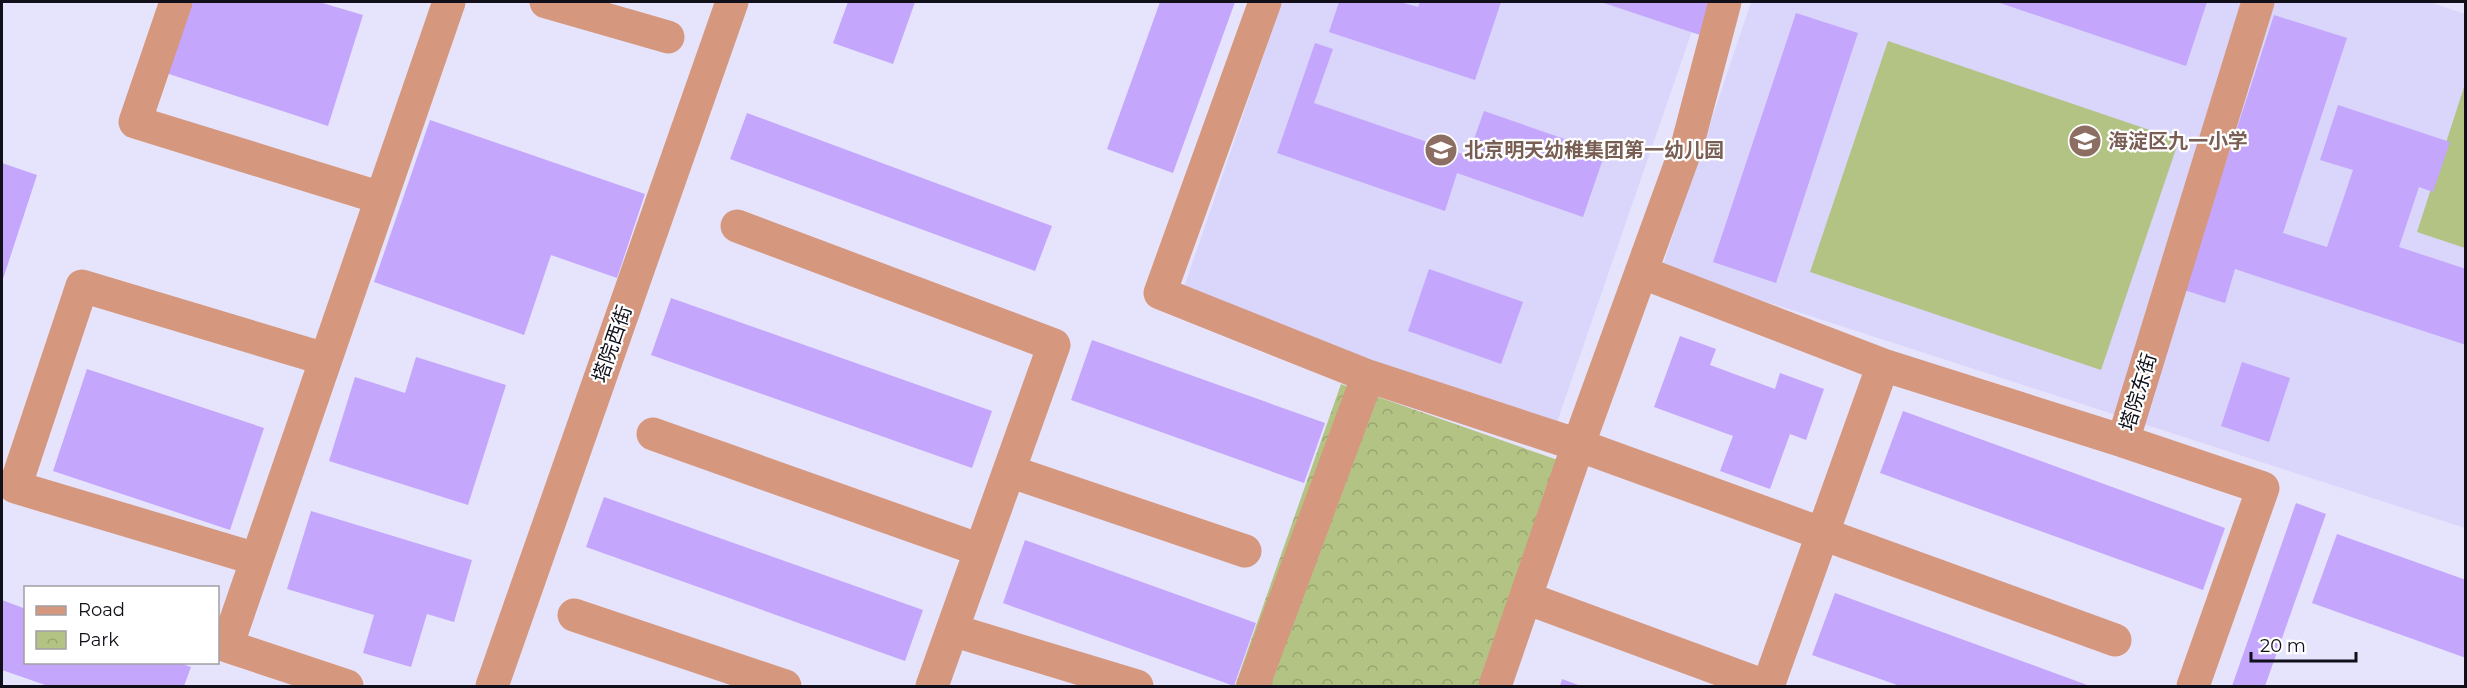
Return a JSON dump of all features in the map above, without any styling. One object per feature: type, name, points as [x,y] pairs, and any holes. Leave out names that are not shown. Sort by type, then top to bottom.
[{"type":"street","points":[[176,2],[135,122],[381,198]]},
{"type":"street","points":[[347,687],[226,646],[449,2]]},
{"type":"street","points":[[546,2],[668,37]]},
{"type":"street","name":"塔院西街","points":[[492,687],[732,2]]},
{"type":"street","points":[[1265,2],[1160,293],[1368,376],[1578,445],[2115,640]]},
{"type":"street","points":[[1496,687],[1578,445],[1687,146],[1725,2]]},
{"type":"street","name":"塔院东街","points":[[2193,687],[2263,488],[2123,441],[2258,2]]},
{"type":"street","points":[[737,226],[1054,345],[932,687]]},
{"type":"street","points":[[1641,272],[1883,365],[2123,441]]},
{"type":"street","points":[[256,559],[15,487],[82,286],[325,359]]},
{"type":"street","points":[[1526,598],[1767,687],[1883,365]]},
{"type":"street","points":[[1252,687],[1368,376]]},
{"type":"street","points":[[653,434],[980,550]]},
{"type":"street","points":[[1009,471],[1245,551]]},
{"type":"street","points":[[574,615],[785,687]]},
{"type":"street","points":[[952,630],[1137,687]]},
{"type":"shaded area","name":"北京明天幼稚集团第一幼儿园","points":[[1282,2],[1702,2],[1555,428],[1180,299]]},
{"type":"shaded area","name":"海淀区九一小学","points":[[1751,2],[2429,2],[2465,14],[2465,528],[1662,268]]},
{"type":"green space","points":[[1888,41],[2179,140],[2101,370],[1810,272]]},
{"type":"green space","points":[[2465,84],[2465,248],[2417,232]]},
{"type":"green space","points":[[1341,384],[1575,466],[1496,686],[1235,686]]},
{"type":"building","points":[[189,2],[319,2],[363,15],[328,126],[166,73]]},
{"type":"building","points":[[848,2],[915,2],[893,64],[833,43]]},
{"type":"building","points":[[1160,2],[1235,2],[1173,173],[1107,149]]},
{"type":"building","points":[[1339,2],[1400,2],[1418,7],[1420,2],[1501,2],[1475,80],[1329,32]]},
{"type":"building","points":[[1601,2],[1715,2],[1703,36]]},
{"type":"building","points":[[1997,2],[2207,2],[2186,66]]},
{"type":"building","points":[[1796,13],[1858,33],[1776,283],[1713,262]]},
{"type":"building","points":[[2274,15],[2347,38],[2283,233],[2327,247],[2353,170],[2320,160],[2338,105],[2450,142],[2433,192],[2419,187],[2399,247],[2466,269],[2466,345],[2235,269],[2225,303],[2184,290]]},
{"type":"building","points":[[1315,43],[1333,49],[1314,103],[1468,156],[1484,111],[1605,153],[1583,217],[1457,173],[1445,211],[1277,153]]},
{"type":"building","points":[[747,113],[1052,226],[1035,271],[730,159]]},
{"type":"building","points":[[430,120],[645,194],[617,278],[551,255],[524,335],[374,282]]},
{"type":"building","points":[[2,163],[37,175],[2,282]]},
{"type":"building","points":[[1429,269],[1523,302],[1501,364],[1408,331]]},
{"type":"building","points":[[671,298],[992,411],[972,468],[651,355]]},
{"type":"building","points":[[1680,336],[1716,349],[1710,365],[1775,389],[1780,373],[1824,389],[1806,440],[1790,434],[1770,489],[1720,471],[1733,436],[1654,407]]},
{"type":"building","points":[[1092,340],[1325,423],[1304,483],[1071,400]]},
{"type":"building","points":[[416,357],[506,385],[468,505],[329,461],[355,377],[405,393]]},
{"type":"building","points":[[2242,362],[2290,378],[2269,442],[2221,426]]},
{"type":"building","points":[[87,369],[264,428],[230,530],[53,471]]},
{"type":"building","points":[[1903,411],[2225,528],[2203,590],[1880,473]]},
{"type":"building","points":[[604,497],[923,610],[905,661],[586,547]]},
{"type":"building","points":[[2296,503],[2326,514],[2265,686],[2232,686]]},
{"type":"building","points":[[311,511],[472,560],[454,622],[427,614],[411,667],[363,653],[374,615],[287,589]]},
{"type":"building","points":[[2337,534],[2466,580],[2466,658],[2312,603]]},
{"type":"building","points":[[1025,540],[1256,623],[1234,686],[1003,603]]},
{"type":"building","points":[[1835,593],[2090,686],[1900,686],[1812,655]]},
{"type":"building","points":[[2,600],[24,608],[24,664],[183,664],[191,667],[184,686],[48,686],[2,670]]},
{"type":"building","points":[[1562,679],[1581,686],[1560,686]]},
{"type":"place","name":"海淀区九一小学","points":[[2085,141]]},
{"type":"place","name":"北京明天幼稚集团第一幼儿园","points":[[1441,150]]}]
